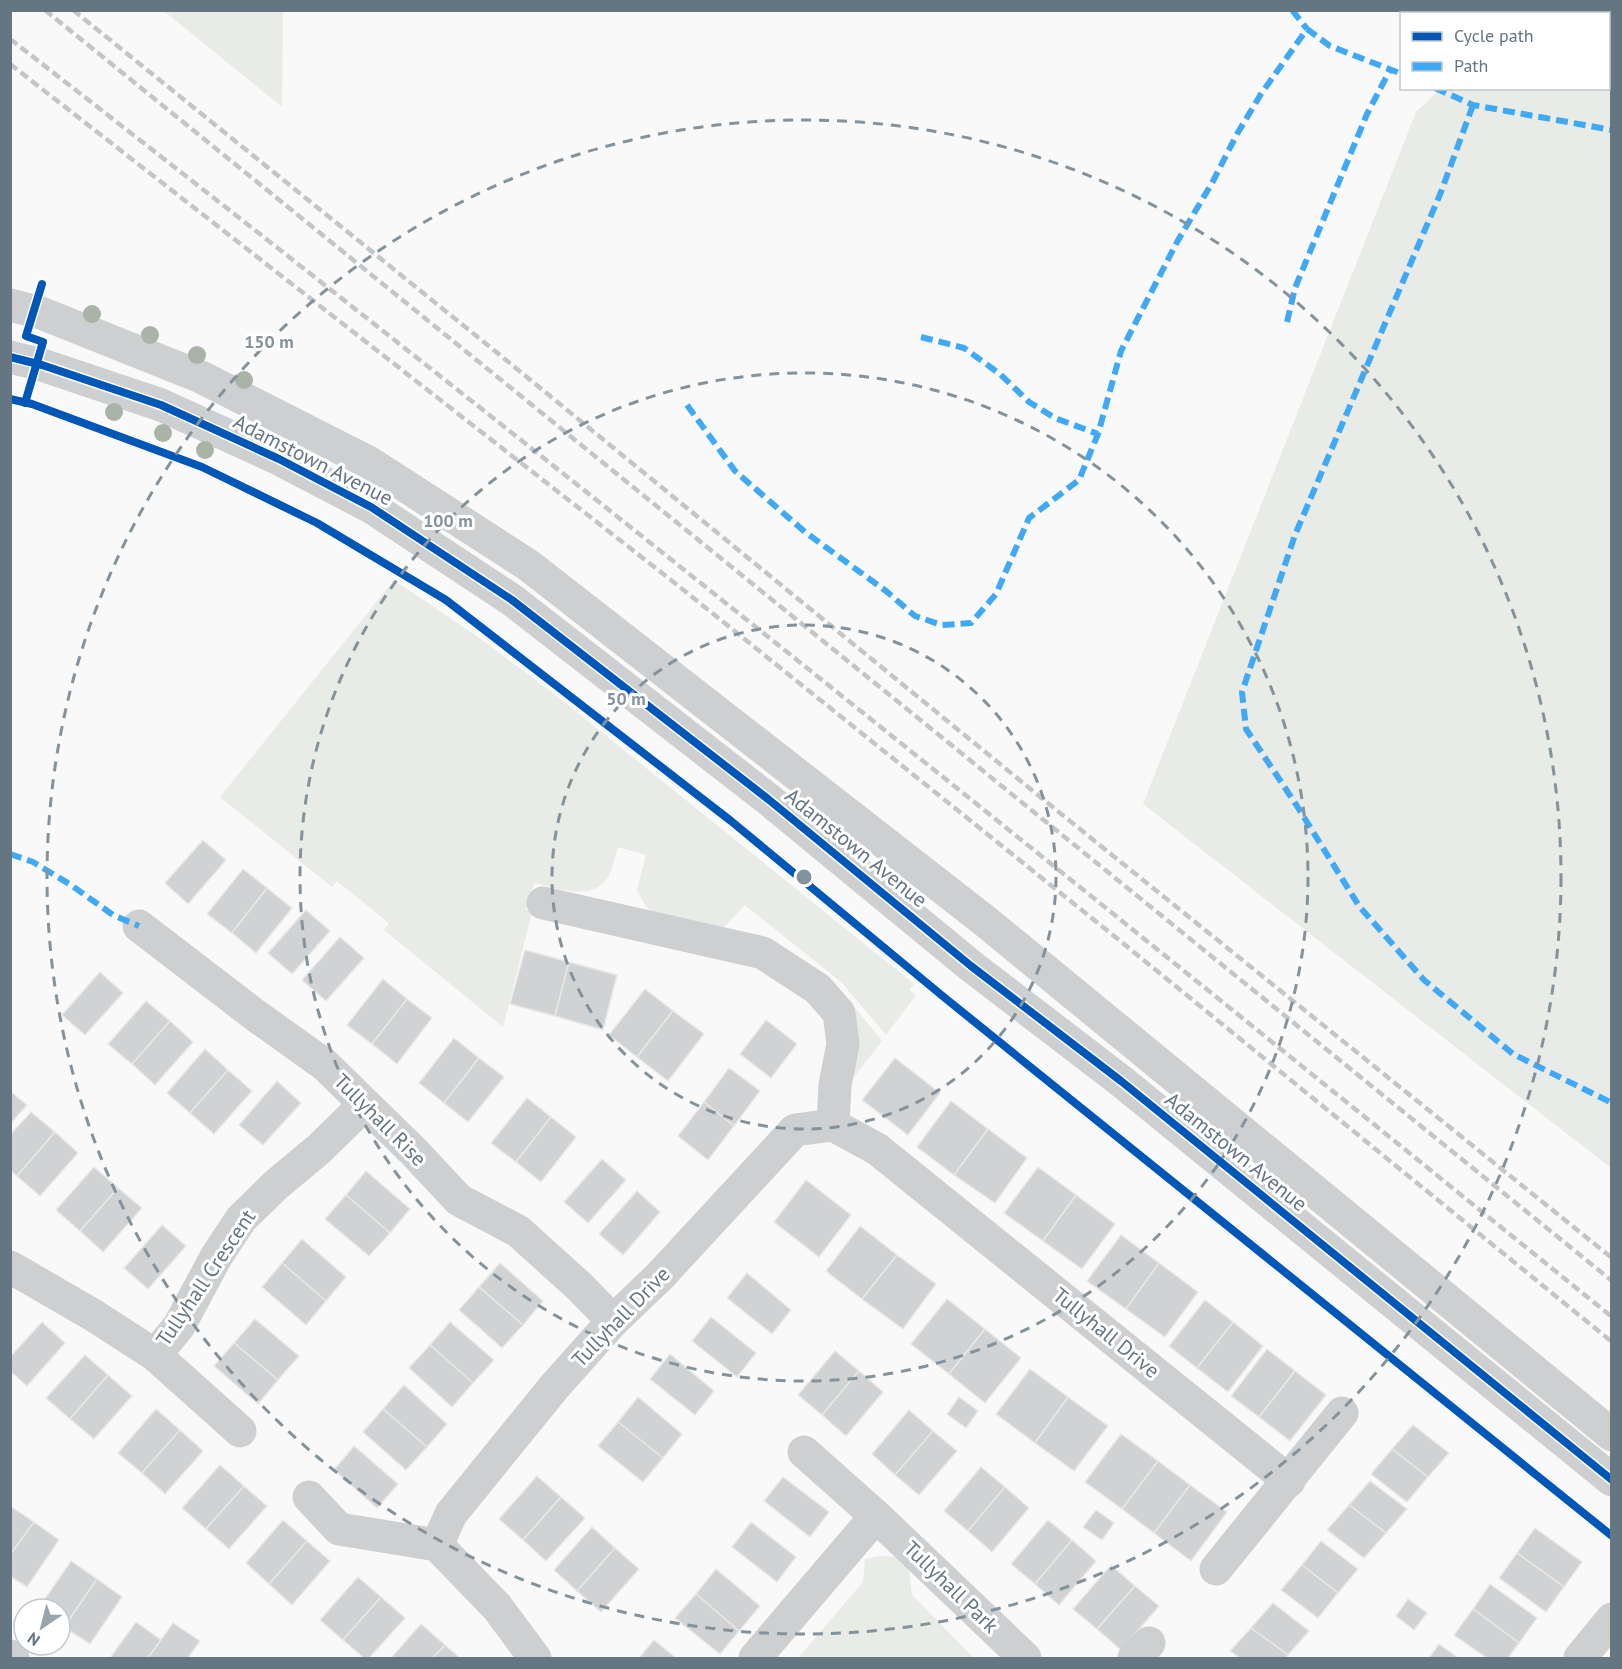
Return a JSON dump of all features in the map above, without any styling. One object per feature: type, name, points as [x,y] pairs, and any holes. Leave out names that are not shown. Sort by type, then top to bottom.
[{"type":"street","name":"Adamstown Avenue","points":[[10,305],[41,313],[201,376],[370,463],[528,565],[978,915],[1611,1435]]},
{"type":"street","name":"Adamstown Avenue","points":[[10,357],[42,365],[161,405],[279,459],[371,507],[512,600],[768,799],[972,966],[1121,1081],[1611,1480]]},
{"type":"street","points":[[543,903],[763,953],[818,989],[839,1013],[843,1044],[836,1085],[833,1125]]},
{"type":"street","name":"Tullyhall Rise","points":[[139,926],[255,1016],[325,1065],[414,1152],[459,1200],[518,1232],[580,1287],[613,1321]]},
{"type":"street","name":"Tullyhall Crescent","points":[[154,1354],[179,1326],[216,1257],[241,1219],[364,1105]]},
{"type":"street","name":"Tullyhall Drive","points":[[437,1545],[451,1514],[554,1387],[613,1321],[660,1276],[795,1130],[833,1125],[877,1149],[1289,1480]]},
{"type":"street","name":"Tullyhall Crescent","points":[[10,1268],[93,1315],[154,1354],[240,1431]]},
{"type":"street","points":[[1216,1569],[1342,1413]]},
{"type":"street","name":"Tullyhall Park","points":[[804,1452],[876,1516],[1025,1659]]},
{"type":"street","points":[[309,1497],[339,1529],[437,1545],[497,1607],[535,1659]]},
{"type":"street","points":[[756,1659],[876,1516]]},
{"type":"street","points":[[1580,1659],[1611,1619]]},
{"type":"shaded area","points":[[164,11],[283,11],[282,107]]},
{"type":"shaded area","points":[[1610,84],[1612,85],[1611,1168],[1143,804],[1416,112],[1439,90],[1610,90]]},
{"type":"shaded area","points":[[394,580],[478,637],[553,693],[914,984],[909,990],[916,995],[886,1035],[841,982],[745,905],[723,928],[655,913],[646,907],[637,890],[646,855],[618,847],[609,875],[602,884],[594,889],[564,890],[534,883],[526,910],[532,912],[503,1027],[384,930],[389,923],[337,881],[332,887],[220,797]]},
{"type":"shaded area","points":[[851,1003],[882,1041],[851,1084]]},
{"type":"shaded area","points":[[881,1556],[895,1557],[909,1570],[912,1595],[974,1658],[798,1658],[863,1582],[865,1559]]},
{"type":"building","points":[[203,840],[226,860],[188,904],[165,883]]},
{"type":"building","points":[[243,869],[267,888],[232,933],[207,914]]},
{"type":"building","points":[[267,888],[292,908],[256,953],[232,933]]},
{"type":"building","points":[[306,910],[330,931],[292,974],[268,953]]},
{"type":"building","points":[[340,937],[364,958],[326,1001],[302,980]]},
{"type":"building","points":[[525,950],[569,962],[555,1016],[510,1004]]},
{"type":"building","points":[[569,962],[617,975],[603,1030],[555,1016]]},
{"type":"building","points":[[100,972],[123,993],[85,1035],[62,1015]]},
{"type":"building","points":[[383,979],[407,999],[372,1044],[347,1025]]},
{"type":"building","points":[[645,989],[673,1011],[637,1057],[609,1035]]},
{"type":"building","points":[[407,999],[432,1018],[397,1064],[372,1044]]},
{"type":"building","points":[[146,1001],[170,1021],[132,1064],[108,1044]]},
{"type":"building","points":[[673,1011],[704,1034],[668,1081],[637,1057]]},
{"type":"building","points":[[766,1020],[797,1044],[771,1078],[740,1054]]},
{"type":"building","points":[[170,1021],[193,1042],[155,1085],[132,1064]]},
{"type":"building","points":[[454,1038],[479,1058],[444,1103],[419,1083]]},
{"type":"building","points":[[205,1049],[228,1070],[190,1113],[167,1093]]},
{"type":"building","points":[[479,1058],[504,1077],[468,1122],[444,1103]]},
{"type":"building","points":[[895,1058],[940,1093],[908,1135],[862,1100]]},
{"type":"building","points":[[729,1068],[760,1091],[734,1126],[704,1102]]},
{"type":"building","points":[[228,1070],[252,1091],[214,1134],[190,1113]]},
{"type":"building","points":[[277,1081],[301,1103],[263,1145],[239,1125]]},
{"type":"building","points":[[10,1091],[27,1105],[10,1124]]},
{"type":"building","points":[[527,1098],[551,1117],[516,1162],[491,1143]]},
{"type":"building","points":[[951,1101],[988,1129],[954,1175],[917,1147]]},
{"type":"building","points":[[704,1102],[734,1126],[708,1160],[678,1136]]},
{"type":"building","points":[[31,1112],[55,1132],[17,1176],[10,1170],[10,1135]]},
{"type":"building","points":[[551,1117],[576,1137],[541,1182],[516,1162]]},
{"type":"building","points":[[988,1129],[1027,1158],[995,1203],[954,1175]]},
{"type":"building","points":[[55,1132],[78,1153],[40,1196],[17,1176]]},
{"type":"building","points":[[602,1159],[626,1180],[588,1223],[564,1202]]},
{"type":"building","points":[[94,1167],[118,1188],[80,1231],[56,1210]]},
{"type":"building","points":[[1038,1167],[1076,1195],[1043,1241],[1004,1213]]},
{"type":"building","points":[[366,1171],[410,1209],[390,1233],[346,1195]]},
{"type":"building","points":[[806,1180],[851,1215],[819,1257],[774,1222]]},
{"type":"building","points":[[118,1188],[142,1208],[103,1252],[80,1231]]},
{"type":"building","points":[[637,1191],[660,1212],[623,1255],[599,1234]]},
{"type":"building","points":[[346,1195],[390,1233],[369,1256],[325,1219]]},
{"type":"building","points":[[1076,1195],[1115,1224],[1082,1269],[1043,1241]]},
{"type":"building","points":[[162,1225],[186,1246],[148,1289],[124,1268]]},
{"type":"building","points":[[860,1226],[897,1255],[862,1299],[826,1271]]},
{"type":"building","points":[[1121,1235],[1159,1263],[1126,1309],[1087,1281]]},
{"type":"building","points":[[302,1239],[346,1277],[326,1301],[282,1263]]},
{"type":"building","points":[[897,1255],[936,1284],[903,1329],[862,1299]]},
{"type":"building","points":[[282,1263],[326,1301],[306,1325],[262,1287]]},
{"type":"building","points":[[500,1263],[543,1301],[523,1325],[479,1287]]},
{"type":"building","points":[[1159,1263],[1198,1292],[1165,1337],[1126,1309]]},
{"type":"building","points":[[747,1273],[791,1310],[772,1334],[727,1298]]},
{"type":"building","points":[[479,1287],[523,1325],[502,1348],[459,1310]]},
{"type":"building","points":[[947,1299],[985,1329],[949,1374],[911,1344]]},
{"type":"building","points":[[1205,1300],[1233,1322],[1197,1368],[1169,1346]]},
{"type":"building","points":[[711,1317],[756,1353],[737,1377],[692,1341]]},
{"type":"building","points":[[255,1319],[299,1356],[278,1380],[234,1343]]},
{"type":"building","points":[[42,1322],[65,1343],[27,1386],[10,1371],[10,1357]]},
{"type":"building","points":[[450,1322],[494,1360],[473,1383],[430,1345]]},
{"type":"building","points":[[1233,1322],[1263,1346],[1228,1392],[1197,1368]]},
{"type":"building","points":[[985,1329],[1021,1358],[985,1403],[949,1374]]},
{"type":"building","points":[[234,1343],[278,1380],[258,1404],[214,1366]]},
{"type":"building","points":[[430,1345],[473,1383],[452,1407],[409,1368]]},
{"type":"building","points":[[1267,1349],[1295,1371],[1259,1417],[1231,1396]]},
{"type":"building","points":[[835,1351],[859,1371],[822,1415],[798,1395]]},
{"type":"building","points":[[670,1354],[714,1391],[695,1415],[650,1379]]},
{"type":"building","points":[[85,1355],[108,1375],[70,1419],[46,1398]]},
{"type":"building","points":[[1030,1369],[1068,1397],[1035,1443],[996,1414]]},
{"type":"building","points":[[859,1371],[883,1392],[846,1436],[822,1415]]},
{"type":"building","points":[[1295,1371],[1326,1395],[1290,1441],[1259,1417]]},
{"type":"building","points":[[108,1375],[132,1396],[94,1439],[70,1419]]},
{"type":"building","points":[[404,1385],[447,1424],[427,1447],[383,1409]]},
{"type":"building","points":[[638,1397],[682,1434],[663,1458],[618,1422]]},
{"type":"building","points":[[959,1397],[978,1411],[966,1428],[947,1414]]},
{"type":"building","points":[[1068,1397],[1108,1426],[1074,1471],[1035,1443]]},
{"type":"building","points":[[156,1409],[180,1430],[142,1473],[118,1453]]},
{"type":"building","points":[[383,1409],[427,1447],[406,1470],[363,1432]]},
{"type":"building","points":[[909,1410],[933,1431],[895,1475],[872,1454]]},
{"type":"building","points":[[618,1422],[663,1458],[643,1482],[598,1446]]},
{"type":"building","points":[[1413,1425],[1449,1453],[1428,1477],[1392,1449]]},
{"type":"building","points":[[180,1430],[203,1451],[165,1494],[142,1473]]},
{"type":"building","points":[[933,1431],[957,1451],[919,1495],[895,1475]]},
{"type":"building","points":[[1121,1434],[1158,1461],[1122,1509],[1085,1482]]},
{"type":"building","points":[[354,1446],[398,1484],[377,1508],[334,1470]]},
{"type":"building","points":[[1392,1449],[1428,1477],[1407,1502],[1371,1474]]},
{"type":"building","points":[[1158,1461],[1190,1485],[1154,1533],[1122,1509]]},
{"type":"building","points":[[220,1465],[244,1486],[206,1529],[182,1508]]},
{"type":"building","points":[[981,1467],[1005,1487],[968,1531],[944,1511]]},
{"type":"building","points":[[537,1476],[561,1497],[523,1540],[499,1519]]},
{"type":"building","points":[[783,1477],[829,1512],[810,1537],[764,1501]]},
{"type":"building","points":[[1370,1481],[1407,1509],[1386,1533],[1349,1505]]},
{"type":"building","points":[[1190,1485],[1227,1512],[1191,1561],[1154,1533]]},
{"type":"building","points":[[244,1486],[267,1506],[229,1549],[206,1529]]},
{"type":"building","points":[[1005,1487],[1029,1508],[992,1552],[968,1531]]},
{"type":"building","points":[[561,1497],[585,1518],[546,1561],[523,1540]]},
{"type":"building","points":[[1349,1505],[1386,1533],[1364,1558],[1327,1530]]},
{"type":"building","points":[[10,1506],[34,1522],[10,1555]]},
{"type":"building","points":[[1096,1510],[1114,1523],[1102,1540],[1083,1527]]},
{"type":"building","points":[[283,1520],[307,1541],[269,1584],[246,1563]]},
{"type":"building","points":[[1048,1520],[1072,1540],[1035,1584],[1011,1564]]},
{"type":"building","points":[[34,1522],[59,1540],[27,1587],[10,1576],[10,1555]]},
{"type":"building","points":[[751,1522],[796,1557],[777,1582],[732,1547]]},
{"type":"building","points":[[592,1527],[615,1548],[577,1591],[554,1570]]},
{"type":"building","points":[[1535,1528],[1582,1562],[1564,1587],[1517,1553]]},
{"type":"building","points":[[1072,1540],[1096,1561],[1059,1605],[1035,1584]]},
{"type":"building","points":[[307,1541],[330,1561],[292,1605],[269,1584]]},
{"type":"building","points":[[1321,1541],[1358,1569],[1338,1593],[1302,1565]]},
{"type":"building","points":[[615,1548],[639,1569],[601,1612],[577,1591]]},
{"type":"building","points":[[1517,1553],[1564,1587],[1546,1612],[1499,1578]]},
{"type":"building","points":[[71,1561],[97,1579],[72,1615],[72,1597],[46,1597]]},
{"type":"building","points":[[1111,1565],[1135,1586],[1097,1629],[1073,1609]]},
{"type":"building","points":[[1302,1565],[1338,1593],[1318,1618],[1281,1590]]},
{"type":"building","points":[[716,1569],[760,1606],[739,1631],[696,1594]]},
{"type":"building","points":[[358,1577],[381,1597],[343,1640],[320,1620]]},
{"type":"building","points":[[97,1579],[122,1597],[90,1644],[72,1632],[72,1615]]},
{"type":"building","points":[[1490,1584],[1537,1618],[1519,1643],[1473,1609]]},
{"type":"building","points":[[1135,1586],[1159,1606],[1121,1650],[1097,1629]]},
{"type":"building","points":[[696,1594],[739,1631],[720,1654],[675,1618]]},
{"type":"building","points":[[381,1597],[405,1618],[369,1658],[364,1658],[343,1640]]},
{"type":"building","points":[[1408,1599],[1427,1613],[1414,1630],[1396,1616]]},
{"type":"building","points":[[1273,1603],[1309,1631],[1288,1655],[1251,1628]]},
{"type":"building","points":[[1473,1609],[1519,1643],[1508,1658],[1487,1658],[1454,1635]]},
{"type":"building","points":[[136,1622],[161,1640],[148,1658],[110,1658]]},
{"type":"building","points":[[173,1623],[200,1641],[188,1658],[148,1658]]},
{"type":"building","points":[[421,1624],[445,1645],[433,1658],[391,1658]]},
{"type":"building","points":[[1251,1628],[1288,1655],[1285,1658],[1240,1658],[1230,1651]]},
{"type":"building","points":[[654,1640],[676,1658],[639,1658]]},
{"type":"building","points":[[1439,1644],[1458,1658],[1429,1658]]},
{"type":"building","points":[[445,1645],[460,1658],[433,1658]]},
{"type":"railway","points":[[45,10],[1612,1281]]},
{"type":"railway","points":[[73,10],[495,351],[1055,809],[1612,1258]]},
{"type":"railway","points":[[10,39],[614,514],[1612,1317]]},
{"type":"railway","points":[[10,64],[671,580],[1119,940],[1612,1342]]},
{"type":"marked path","points":[[1292,10],[1307,29]]},
{"type":"marked path","points":[[687,405],[735,471],[805,532],[886,591],[915,616],[942,625],[971,623],[996,594],[1029,518],[1079,480],[1098,434],[1121,351],[1177,242],[1212,183],[1237,134],[1261,94],[1307,29],[1330,46],[1400,73]]},
{"type":"marked path","points":[[1287,322],[1295,288],[1367,114],[1390,70]]},
{"type":"marked path","points":[[1439,90],[1473,105],[1612,130]]},
{"type":"marked path","points":[[1473,105],[1441,192],[1295,535],[1242,692],[1246,729],[1359,906],[1424,980],[1513,1054],[1612,1103]]},
{"type":"marked path","points":[[921,337],[964,348],[1000,374],[1029,402],[1055,418],[1098,434]]},
{"type":"marked path","points":[[10,854],[33,862],[71,885],[113,915],[139,926]]},
{"type":"cycle path","points":[[25,403],[43,342],[26,336],[42,284]]},
{"type":"cycle path","points":[[10,357],[42,365],[161,405],[279,459],[371,507],[512,600],[768,799],[971,966],[1121,1081],[1612,1480]]},
{"type":"cycle path","points":[[10,399],[32,404],[202,467],[317,523],[446,600],[731,821],[945,998],[1612,1536]]}]
